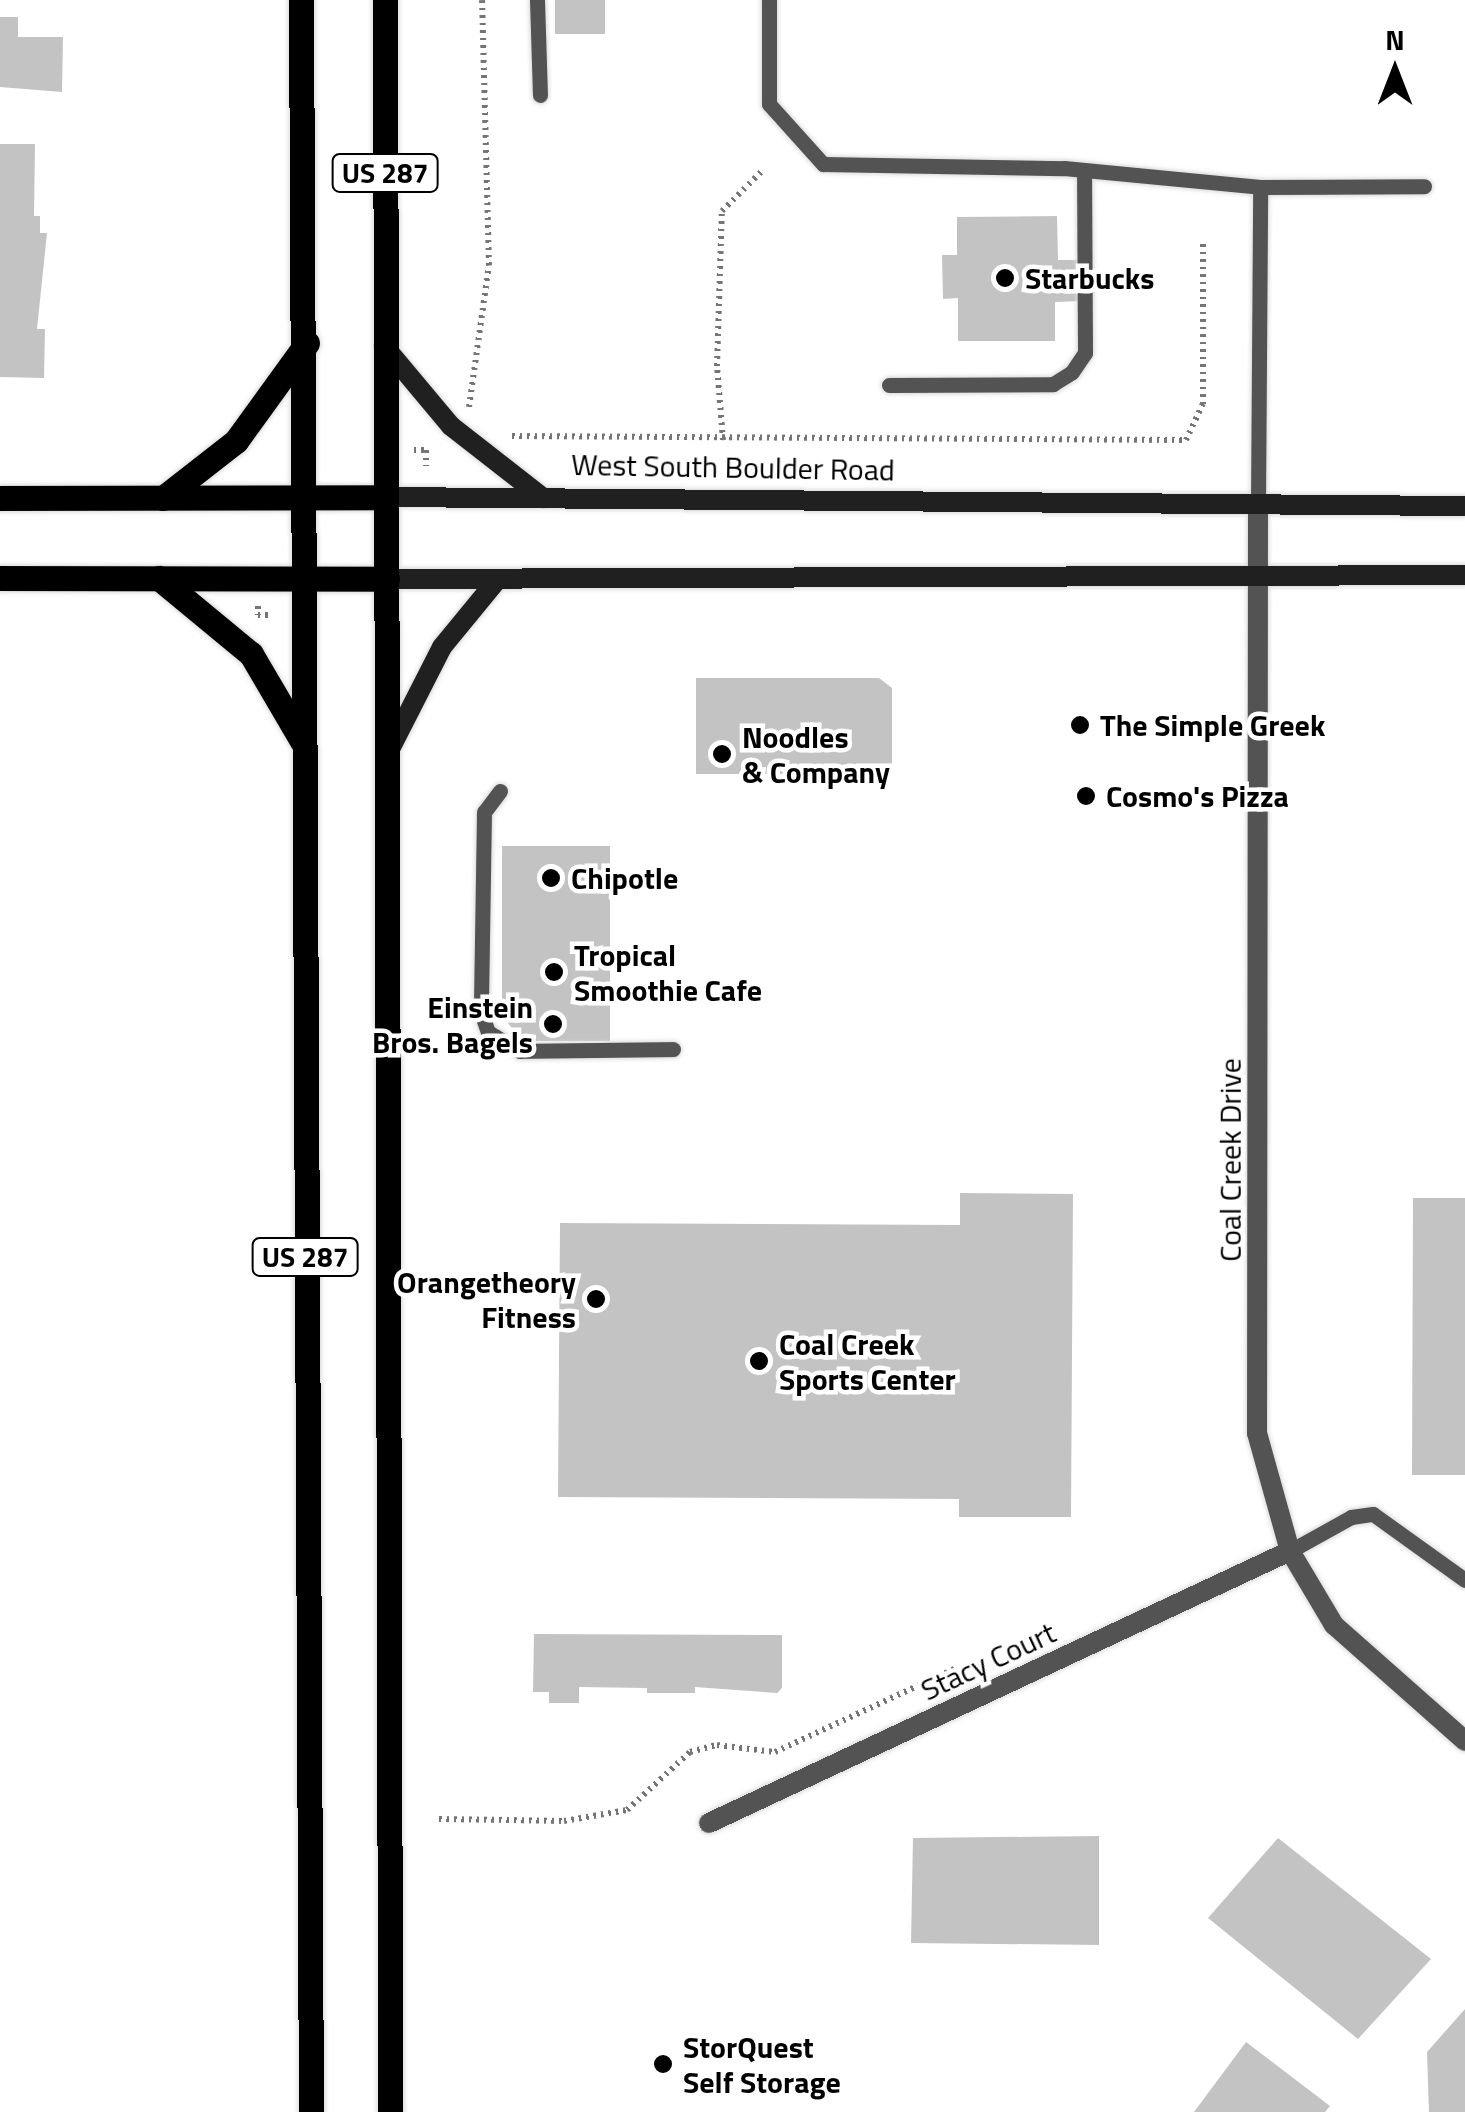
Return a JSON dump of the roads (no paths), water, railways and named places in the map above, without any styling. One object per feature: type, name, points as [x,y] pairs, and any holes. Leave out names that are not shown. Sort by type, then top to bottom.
[{"type":"main road","name":"US 287","points":[[301,0],[306,342],[304,743],[311,2112]]},
{"type":"main road","name":"US 287","points":[[385,0],[390,2112]]},
{"type":"main road","points":[[163,498],[236,441],[306,342]]},
{"type":"main road","points":[[384,346],[451,426],[543,498]]},
{"type":"main road","name":"West South Boulder Road","points":[[0,498],[386,497],[1465,506]]},
{"type":"main road","points":[[0,578],[496,580],[1465,575]]},
{"type":"main road","points":[[159,578],[251,654],[304,743]]},
{"type":"main road","points":[[387,755],[442,647],[496,580]]},
{"type":"street","name":"Coal Creek Drive","points":[[1258,504],[1257,1433],[1290,1550],[1359,1653],[1465,1741]]},
{"type":"street","name":"Stacy Court","points":[[710,1822],[1290,1550]]},
{"type":"lane","points":[[537,0],[540,95]]},
{"type":"lane","points":[[768,0],[768,104],[823,164],[1084,171],[1260,187],[1424,186]]},
{"type":"lane","points":[[889,385],[1052,384],[1072,372],[1085,352],[1084,171]]},
{"type":"lane","points":[[1258,504],[1260,187]]},
{"type":"lane","points":[[500,791],[484,812],[481,1012],[488,1032],[520,1052],[673,1049]]},
{"type":"lane","points":[[1290,1550],[1351,1517],[1373,1514],[1465,1580]]},
{"type":"place","name":"Starbucks","points":[[1005,278]]},
{"type":"place","name":"The Simple Greek","points":[[1080,725]]},
{"type":"place","name":"Noodles & Company","points":[[722,754]]},
{"type":"place","name":"Cosmo's Pizza","points":[[1086,796]]},
{"type":"place","name":"Chipotle","points":[[551,878]]},
{"type":"place","name":"Tropical Smoothie Cafe","points":[[554,972]]},
{"type":"place","name":"Einstein Bros. Bagels","points":[[553,1024]]},
{"type":"place","name":"Orangetheory Fitness","points":[[596,1299]]},
{"type":"place","name":"Coal Creek Sports Center","points":[[759,1361]]},
{"type":"place","name":"StorQuest Self Storage","points":[[663,2064]]}]
